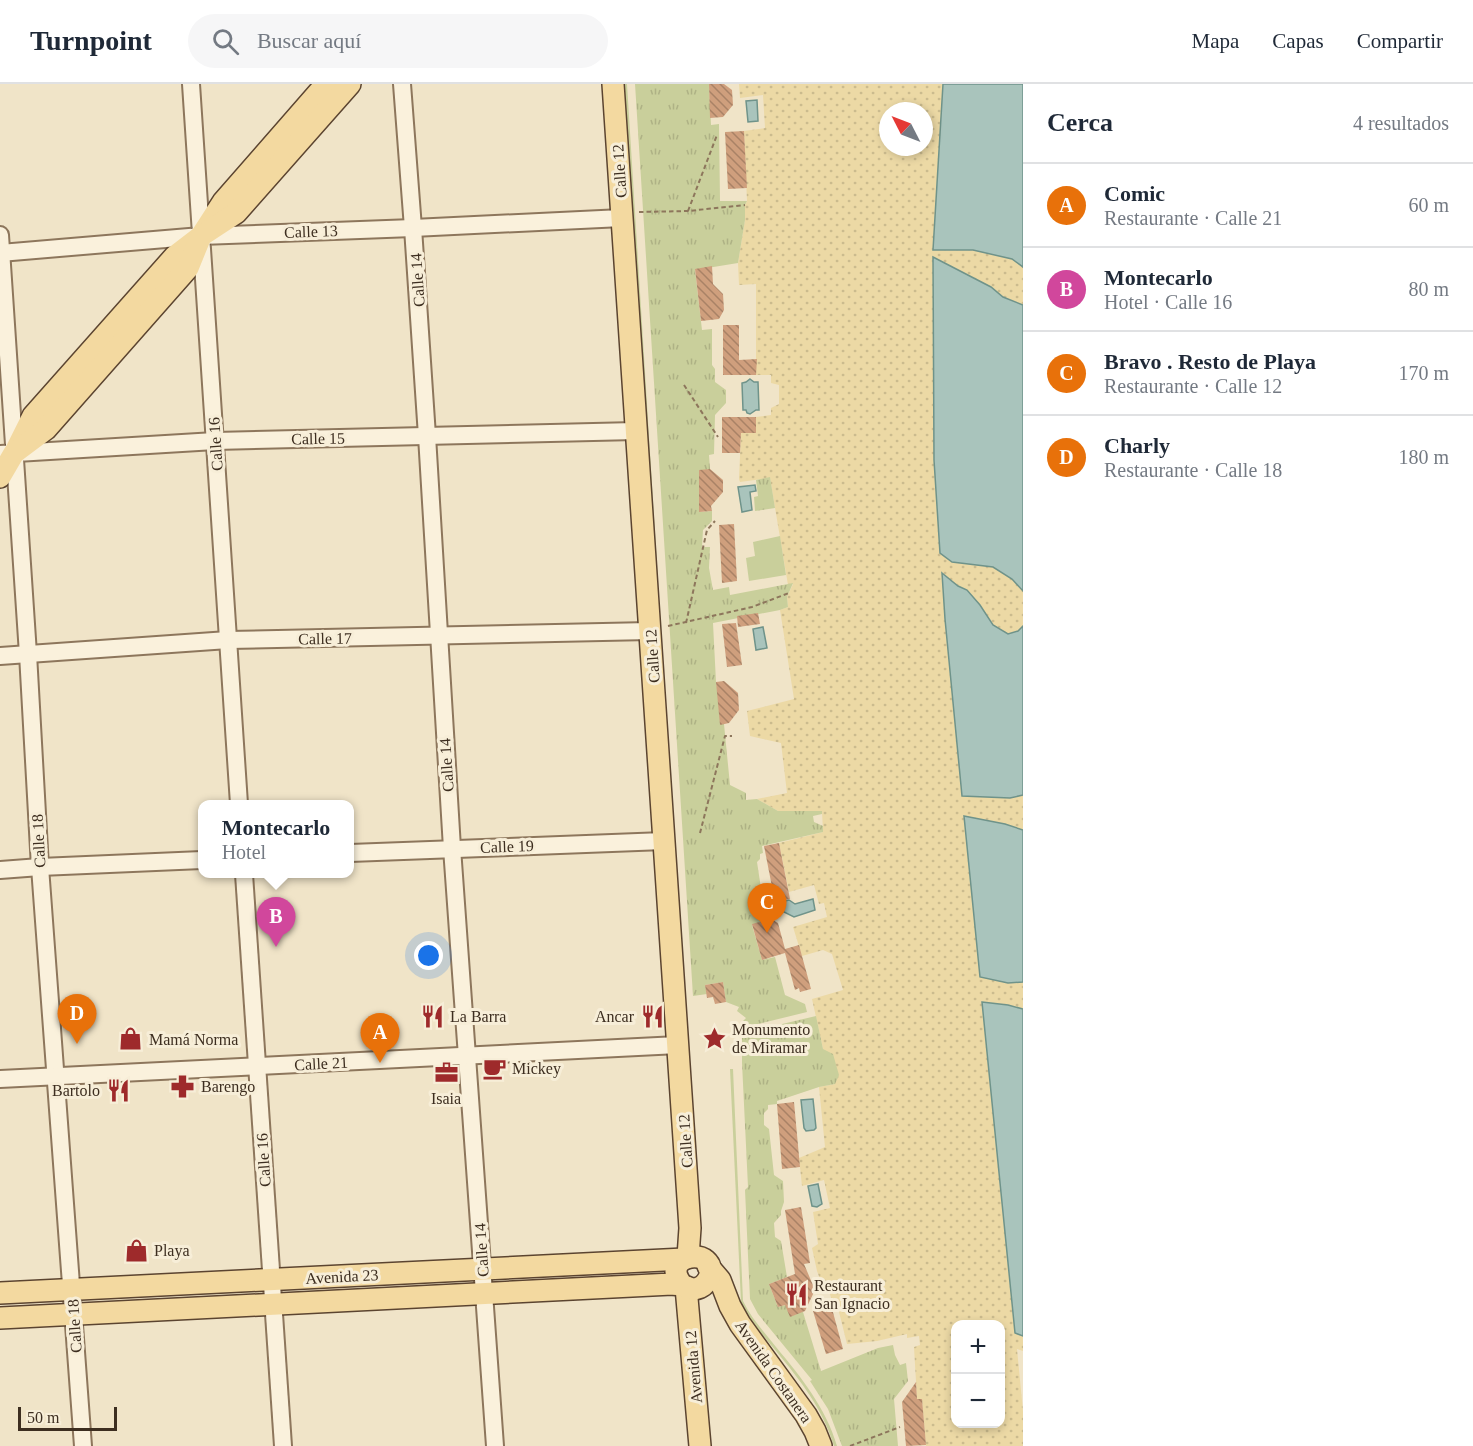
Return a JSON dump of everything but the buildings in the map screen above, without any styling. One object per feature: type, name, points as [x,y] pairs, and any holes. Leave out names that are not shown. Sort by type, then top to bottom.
[{"type":"main road","points":[[0,477],[5,457],[46,429],[188,268],[201,236],[222,202],[326,84]]},
{"type":"main road","points":[[201,236],[236,213],[350,84]]},
{"type":"main road","name":"Calle 12","points":[[613,84],[630,215],[636,431],[658,629],[664,841],[690,1228],[696,1260]]},
{"type":"main road","points":[[696,1260],[710,1276],[705,1284],[696,1289],[684,1286],[676,1272],[680,1263],[696,1260]]},
{"type":"main road","name":"Avenida 23","points":[[0,1293],[696,1260]]},
{"type":"main road","name":"Avenida Costanera","points":[[696,1260],[720,1280],[740,1324],[793,1397],[816,1441]]},
{"type":"main road","name":"Avenida 23","points":[[0,1318],[684,1286]]},
{"type":"main road","name":"Avenida 12","points":[[684,1286],[700,1446]]},
{"type":"street","name":"Calle 16","points":[[191,84],[239,800]]},
{"type":"street","name":"Calle 14","points":[[402,84],[427,436],[452,848],[495,1446]]},
{"type":"street","name":"Calle 13","points":[[1,253],[201,236],[413,228],[630,215]]},
{"type":"street","name":"Calle 18","points":[[0,235],[5,457],[28,654],[40,867],[83,1446]]},
{"type":"street","name":"Calle 15","points":[[5,457],[215,441],[636,431]]},
{"type":"street","name":"Calle 17","points":[[0,656],[228,640],[658,629]]},
{"type":"street","name":"Calle 19","points":[[354,853],[664,841]]},
{"type":"street","points":[[0,870],[198,860]]},
{"type":"street","name":"Calle 16","points":[[244,878],[283,1446]]},
{"type":"street","name":"Calle 21","points":[[0,1079],[678,1045]]},
{"type":"path","points":[[688,211],[717,135]]},
{"type":"path","points":[[630,215],[745,205]]},
{"type":"path","points":[[684,385],[718,437]]},
{"type":"path","points":[[686,623],[707,530],[716,521]]},
{"type":"path","points":[[658,629],[752,607],[789,593]]},
{"type":"path","points":[[700,833],[725,736],[732,736]]},
{"type":"path","points":[[850,1446],[900,1427]]},
{"type":"sand","points":[[739,84],[943,84],[933,250],[973,250],[1012,259],[1023,267],[1023,305],[1003,297],[991,287],[933,258],[934,460],[940,553],[952,562],[993,567],[1012,579],[1023,591],[1023,626],[1018,631],[1008,634],[993,625],[967,590],[942,573],[962,796],[1010,798],[1023,795],[1023,830],[964,816],[980,977],[1008,983],[1023,982],[1023,1009],[982,1003],[1015,1333],[1023,1336],[1023,1351],[1017,1349],[1023,1411],[1023,1446],[926,1446],[922,1399],[917,1399],[914,1347],[920,1345],[919,1336],[907,1338],[907,1334],[877,1341],[847,1344],[837,1304],[833,1305],[828,1287],[823,1287],[812,1248],[818,1244],[813,1212],[830,1208],[824,1180],[802,1186],[799,1158],[825,1147],[819,1087],[835,1084],[823,1049],[812,999],[843,990],[832,954],[823,950],[802,956],[793,927],[827,917],[824,903],[819,904],[814,885],[789,892],[779,843],[823,832],[822,811],[778,811],[757,799],[787,793],[781,743],[750,736],[747,711],[794,699],[780,610],[788,607],[787,597],[793,584],[788,585],[770,478],[740,482],[739,479],[741,433],[756,433],[756,417],[771,415],[771,408],[779,404],[779,385],[771,383],[771,375],[756,375],[756,284],[739,285],[738,263],[747,201],[744,131],[765,128],[763,95],[740,98]]},
{"type":"green space","points":[[624,84],[627,84],[684,997],[685,1050]]},
{"type":"green space","points":[[635,84],[709,84],[711,125],[719,124],[720,201],[747,201],[738,263],[695,270],[702,330],[712,329],[712,365],[715,369],[715,382],[726,390],[726,403],[715,415],[714,454],[709,455],[710,469],[700,512],[712,511],[712,521],[703,530],[702,547],[710,547],[709,568],[713,590],[729,587],[730,595],[793,583],[787,597],[788,607],[713,623],[716,682],[724,724],[730,785],[746,793],[746,800],[757,799],[778,811],[822,811],[822,814],[813,816],[814,822],[823,826],[823,832],[762,846],[763,853],[760,854],[757,862],[766,921],[752,925],[762,960],[775,957],[785,995],[805,1004],[807,1012],[746,1027],[743,1021],[746,1018],[737,1011],[739,1007],[726,1002],[723,982],[705,985],[707,994],[693,996]]},
{"type":"green space","points":[[770,477],[775,508],[755,511],[754,497],[758,496],[756,480]]},
{"type":"green space","points":[[780,536],[786,575],[749,581],[746,558],[755,556],[753,542]]},
{"type":"green space","points":[[816,1016],[823,1049],[833,1054],[839,1075],[835,1084],[777,1101],[777,1104],[768,1105],[764,1113],[764,1125],[769,1129],[774,1175],[783,1181],[784,1202],[781,1215],[774,1223],[775,1237],[781,1241],[787,1277],[769,1284],[778,1307],[785,1305],[803,1312],[821,1371],[878,1348],[893,1345],[900,1365],[906,1363],[908,1381],[894,1399],[898,1446],[842,1446],[828,1409],[810,1381],[812,1380],[758,1314],[750,1299],[742,1036],[748,1032]]},
{"type":"green space","points":[[730,1069],[733,1069],[743,1301],[758,1325],[812,1394],[837,1446],[834,1446],[824,1420],[810,1396],[752,1322],[741,1302]]},
{"type":"water","points":[[943,84],[1023,84],[1023,267],[1012,259],[973,250],[933,250]]},
{"type":"water","points":[[757,100],[758,121],[748,122],[746,101]]},
{"type":"water","points":[[933,257],[991,287],[1003,297],[1023,305],[1023,591],[1012,579],[993,567],[952,562],[940,553],[934,460]]},
{"type":"water","points":[[750,379],[758,382],[759,410],[750,414],[743,410],[742,383]]},
{"type":"water","points":[[755,485],[756,491],[750,492],[752,510],[742,512],[738,487]]},
{"type":"water","points":[[942,573],[967,590],[993,625],[1008,634],[1018,631],[1023,626],[1023,795],[1010,798],[962,796]]},
{"type":"water","points":[[763,627],[767,648],[756,650],[753,629]]},
{"type":"water","points":[[964,816],[1023,830],[1023,982],[1008,983],[980,977]]},
{"type":"water","points":[[813,899],[815,910],[794,917],[782,911],[781,902],[789,900],[795,904]]},
{"type":"water","points":[[982,1002],[1023,1009],[1023,1336],[1015,1333]]},
{"type":"water","points":[[813,1099],[816,1128],[806,1131],[801,1100]]},
{"type":"water","points":[[818,1184],[822,1204],[817,1207],[812,1206],[808,1186]]},
{"type":"place","name":"Bravo . Resto de Playa","points":[[767,933]]},
{"type":"place","name":"Montecarlo","points":[[276,947]]},
{"type":"place","name":"La Barra","points":[[432,1016]]},
{"type":"place","name":"Ancar","points":[[652,1016]]},
{"type":"place","name":"Monumento de Miramar","points":[[714,1038]]},
{"type":"place","name":"Mamá Norma","points":[[131,1039]]},
{"type":"place","name":"Charly","points":[[77,1044]]},
{"type":"place","name":"Comic","points":[[380,1063]]},
{"type":"place","name":"Mickey","points":[[494,1068]]},
{"type":"place","name":"Isaia","points":[[446,1073]]},
{"type":"place","name":"Barengo","points":[[183,1086]]},
{"type":"place","name":"Bartolo","points":[[118,1090]]},
{"type":"place","name":"Playa","points":[[136,1250]]},
{"type":"place","name":"Restaurant San Ignacio","points":[[796,1294]]}]
